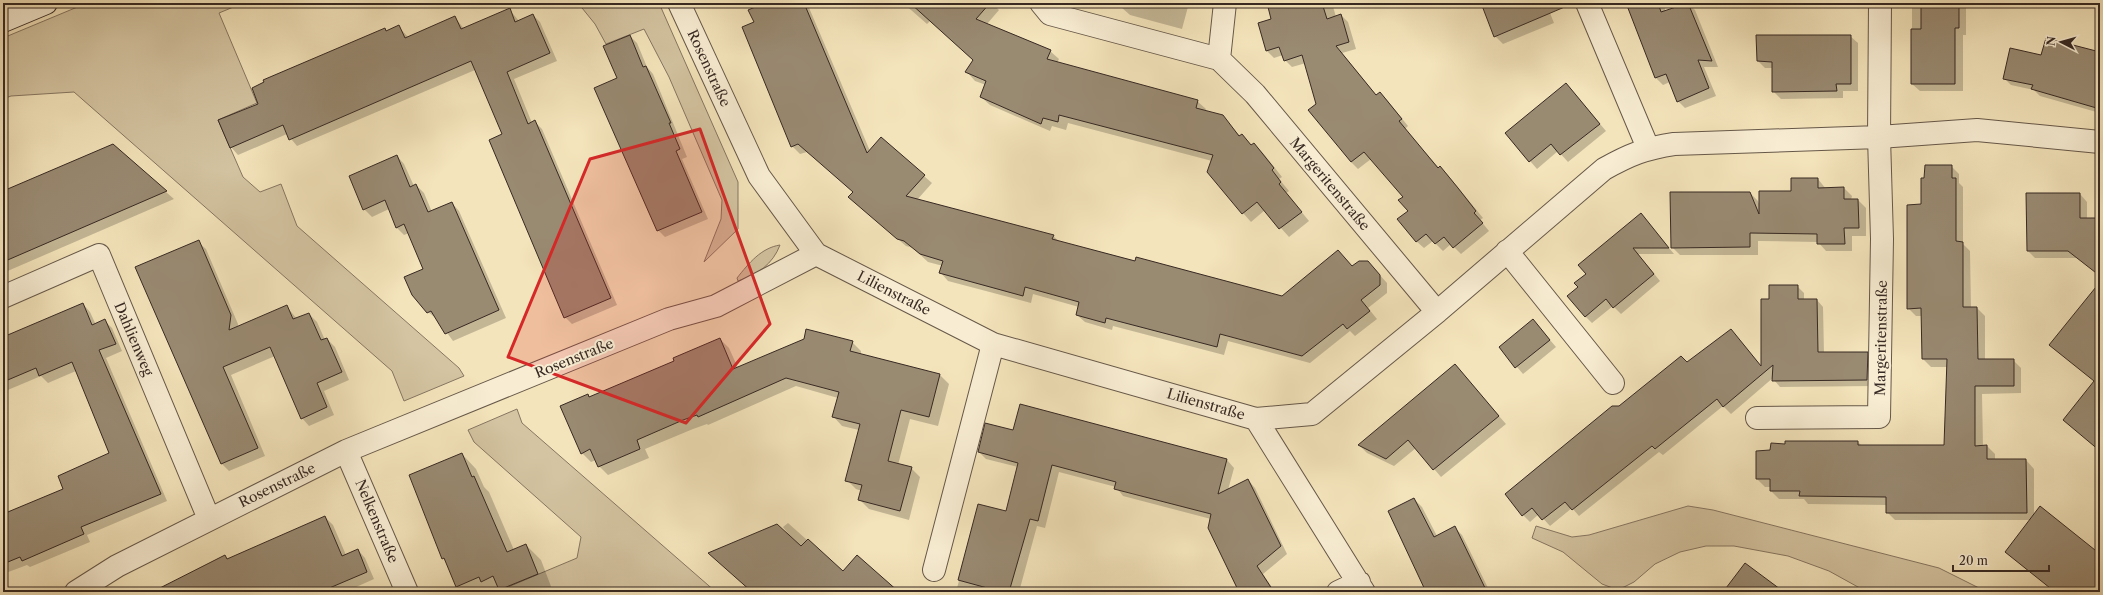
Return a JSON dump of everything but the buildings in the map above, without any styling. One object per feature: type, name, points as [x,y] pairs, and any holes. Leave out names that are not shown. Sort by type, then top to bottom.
[{"type":"street","points":[[3,21],[46,3]]},
{"type":"street","name":"Rosenstraße","points":[[76,592],[117,566],[346,451],[669,319],[716,306],[816,254],[759,176],[679,3]]},
{"type":"street","name":"Margeritenstraße","points":[[1041,3],[1050,14],[1219,59],[1255,94],[1437,312]]},
{"type":"street","points":[[1219,59],[1225,3]]},
{"type":"street","points":[[1587,3],[1648,148]]},
{"type":"street","name":"Margeritenstraße","points":[[1757,418],[1879,417],[1882,239],[1879,137],[1880,3]]},
{"type":"street","points":[[1256,419],[1312,414],[1437,312],[1604,169],[1629,155],[1648,148],[1674,144],[1879,137],[1977,130],[2100,142]]},
{"type":"street","points":[[1507,251],[1613,383]]},
{"type":"street","name":"Lilienstraße","points":[[816,254],[993,344],[1256,419],[1361,587],[1338,592]]},
{"type":"street","name":"Dahlienweg","points":[[3,296],[99,255],[209,519]]},
{"type":"street","points":[[934,570],[993,344]]},
{"type":"street","name":"Nelkenstraße","points":[[346,451],[407,592]]},
{"type":"highlighted area","points":[[700,129],[770,324],[686,423],[508,357],[590,159]]},
{"type":"shaded area","points":[[87,3],[243,3],[219,13],[257,103],[218,120],[243,177],[260,192],[281,184],[297,226],[459,368],[464,376],[404,401],[392,371],[74,92],[11,96],[3,99],[3,38]]},
{"type":"shaded area","points":[[578,3],[659,3],[738,182],[738,229],[704,262],[721,219],[722,200],[669,77],[644,29],[606,44],[595,24]]},
{"type":"shaded area","points":[[780,245],[773,258],[764,268],[752,276],[738,281],[737,278],[756,257],[767,249]]},
{"type":"shaded area","points":[[517,409],[522,423],[716,592],[496,592],[577,558],[581,537],[474,442],[468,430]]},
{"type":"shaded area","points":[[1688,506],[1713,510],[1939,568],[1987,592],[1867,592],[1829,571],[1788,556],[1734,546],[1706,546],[1680,552],[1655,564],[1634,582],[1618,590],[1602,584],[1563,552],[1532,538],[1536,526],[1572,537],[1589,535]]}]
